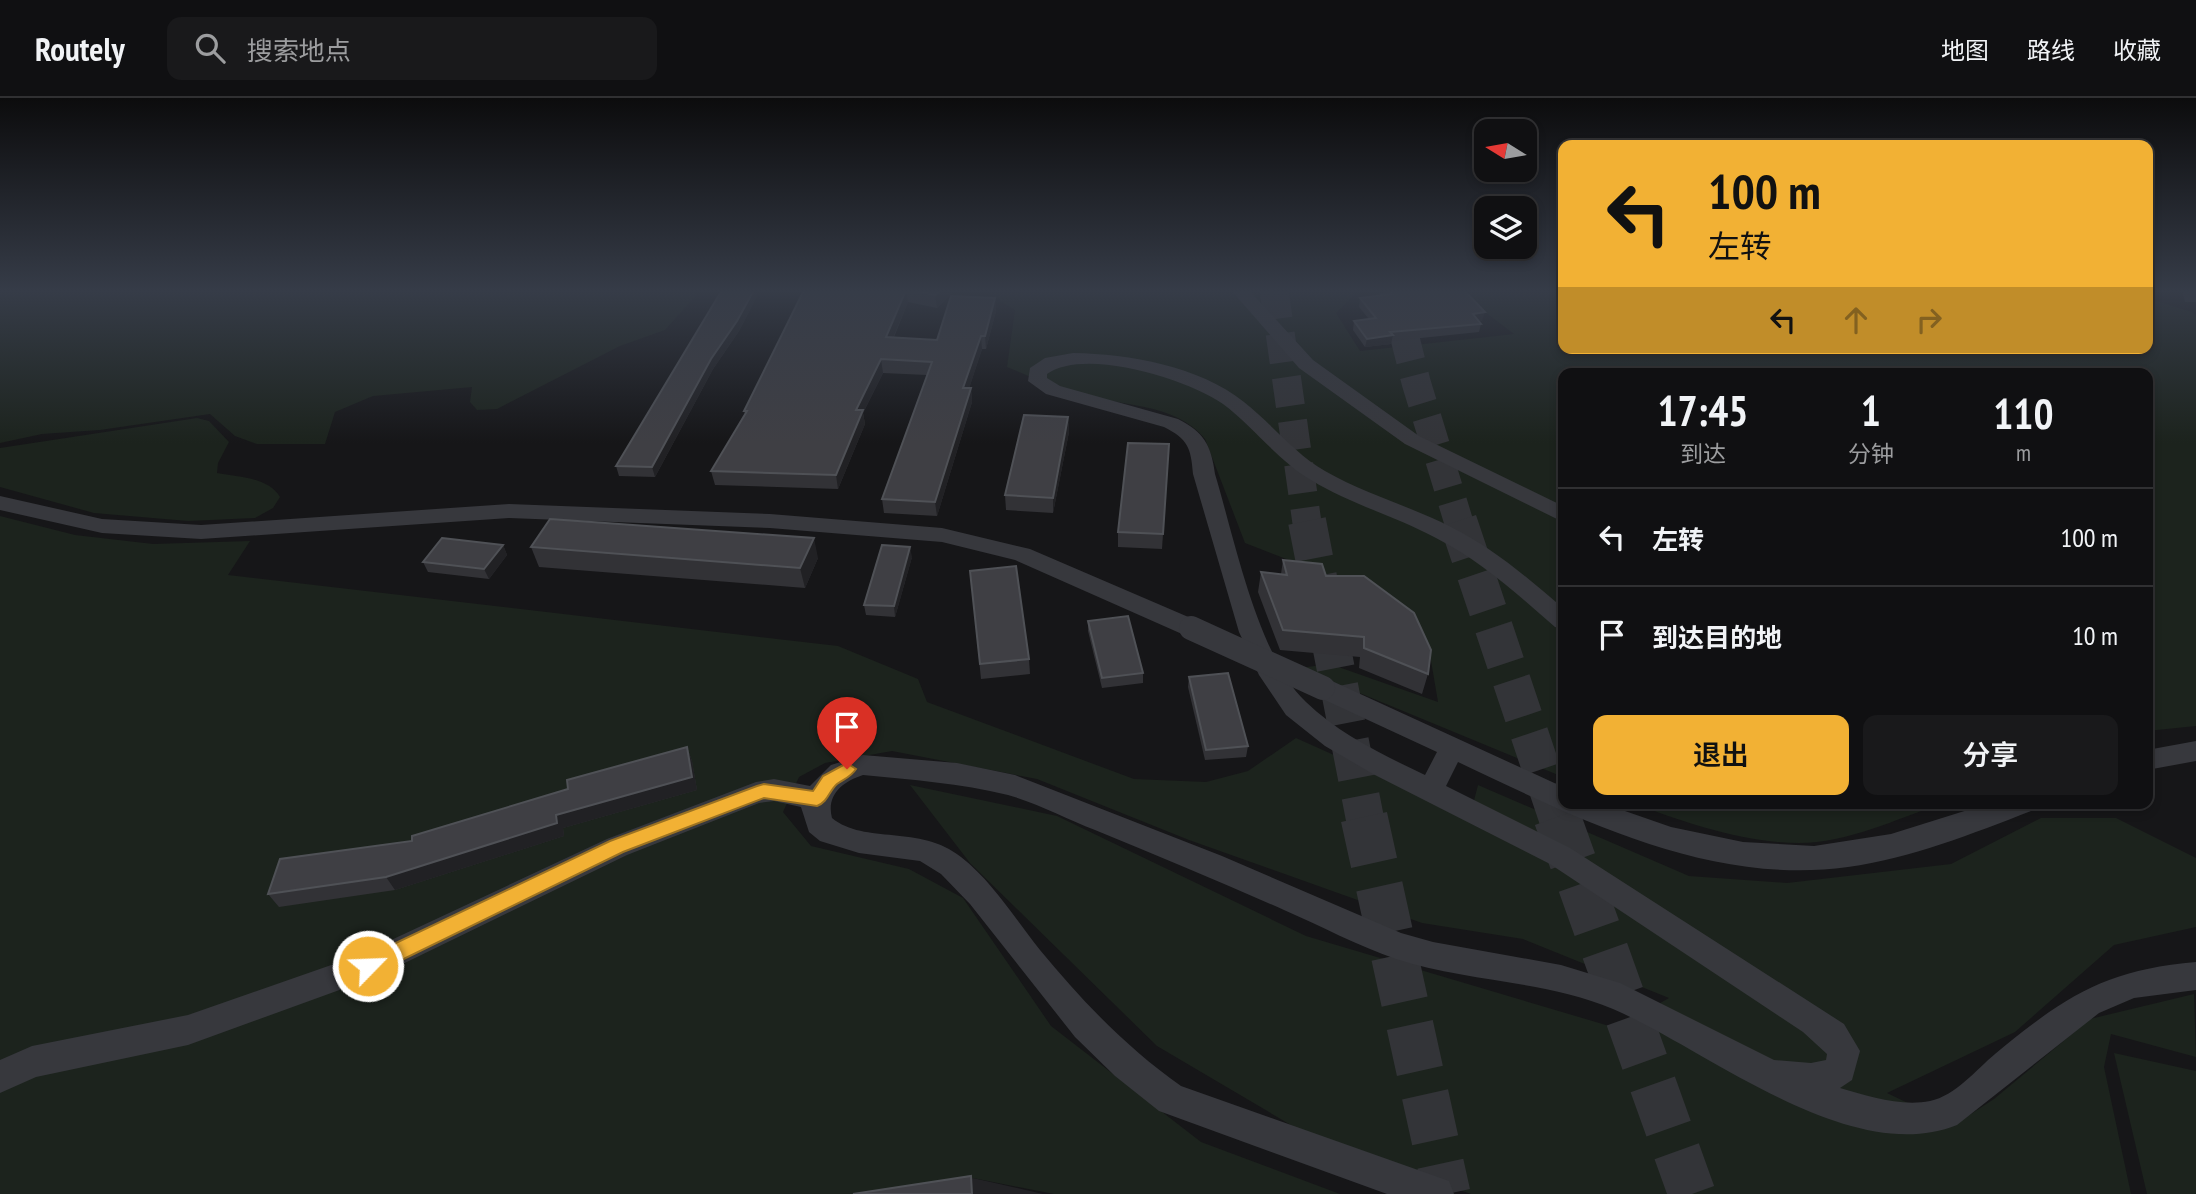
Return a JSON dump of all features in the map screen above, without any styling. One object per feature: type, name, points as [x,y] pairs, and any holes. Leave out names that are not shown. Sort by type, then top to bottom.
[{"type":"street","points":[[1286,341],[1306,364],[1412,440],[1558,513]]},
{"type":"street","points":[[1558,617],[1519,583],[1467,545],[1314,473],[1217,393],[1158,372],[1097,359],[1062,358],[1041,367],[1038,381],[1053,390],[1152,417],[1189,432],[1201,447],[1205,474],[1251,632],[1283,694],[1302,715],[1334,739],[1560,856],[1814,1021],[1840,1043],[1844,1062],[1840,1069],[1829,1077],[1771,1076]]},
{"type":"street","points":[[0,503],[102,526],[155,531],[215,532],[416,515],[509,511],[770,521],[942,535],[1022,554],[1191,628],[1558,797]]},
{"type":"street","points":[[1430,791],[1452,749]]},
{"type":"street","points":[[2153,759],[2196,751]]},
{"type":"street","points":[[1436,1194],[1171,1099],[1134,1073],[1081,1021],[982,898],[940,857],[918,848],[829,834],[816,819],[817,799],[834,776],[863,765],[957,774],[1015,786],[1200,860],[1402,948],[1562,979],[1620,997],[1813,1098],[1862,1111],[1914,1118],[1943,1114],[2073,1010],[2117,988],[2139,981],[2196,976]]},
{"type":"street","points":[[0,1077],[32,1062],[188,1030],[368,966],[617,846],[756,793],[774,790],[817,799]]},
{"type":"street","points":[[1590,809],[1673,839],[1724,850],[1815,857],[1846,855],[1919,838],[2004,809]]},
{"type":"shaded area","points":[[0,341],[634,341],[497,409],[477,410],[470,402],[472,387],[373,396],[335,412],[325,444],[257,444],[235,436],[210,414],[100,430],[42,434],[0,443]]},
{"type":"shaded area","points":[[1011,341],[1354,341],[1360,351],[1449,341],[1558,341],[1558,354],[2153,354],[2153,341],[2196,341],[2196,726],[2153,730],[2153,368],[1558,368],[1558,775],[1299,668],[1330,664],[1438,702],[1430,655],[1403,613],[1338,579],[1245,543],[1205,439],[1193,427],[1162,412],[1074,393],[1007,367]]},
{"type":"shaded area","points":[[197,418],[209,421],[229,442],[218,463],[217,473],[252,479],[268,485],[280,497],[273,508],[255,518],[188,521],[94,513],[0,487],[0,448]]},
{"type":"shaded area","points":[[0,516],[75,535],[153,544],[250,541],[228,575],[838,646],[918,679],[927,702],[1134,779],[1206,782],[1248,771],[1296,738],[1470,816],[1478,785],[1689,876],[1787,883],[1951,864],[2041,818],[2116,818],[2196,858],[2196,927],[2114,945],[2015,1032],[1887,1093],[1954,1125],[1994,1099],[2090,1019],[2194,994],[2196,1057],[2111,1034],[2104,1067],[2131,1194],[1471,1194],[1318,1141],[1157,1046],[970,863],[910,785],[1057,816],[1306,936],[1616,1028],[1669,998],[1523,939],[1422,923],[1189,840],[1037,779],[892,751],[825,763],[799,777],[783,812],[811,846],[909,869],[963,898],[1051,1026],[1201,1142],[1340,1194],[1054,1194],[973,1178],[867,1194],[0,1194]]},
{"type":"shaded area","points":[[1649,809],[1927,809],[1854,835],[1817,842],[1757,839],[1693,824]]},
{"type":"shaded area","points":[[2114,1053],[2196,1071],[2196,1194],[2147,1194]]},
{"type":"shaded area","points":[[973,1178],[1043,1194],[867,1194]]},
{"type":"building","points":[[691,341],[723,341],[652,467],[616,466]]},
{"type":"building","points":[[779,341],[979,341],[963,388],[971,388],[935,502],[882,499],[932,362],[881,359],[856,410],[863,410],[836,475],[711,471],[747,411],[744,411]]},
{"type":"building","points":[[1024,415],[1068,417],[1053,498],[1005,495]]},
{"type":"building","points":[[1128,443],[1169,444],[1163,534],[1118,532]]},
{"type":"building","points":[[550,519],[814,538],[800,568],[531,547]]},
{"type":"building","points":[[442,538],[503,545],[484,569],[423,562]]},
{"type":"building","points":[[882,545],[910,547],[894,606],[864,605]]},
{"type":"building","points":[[1283,560],[1322,564],[1326,576],[1364,576],[1414,613],[1431,650],[1428,674],[1364,648],[1364,637],[1283,630],[1261,572],[1287,575]]},
{"type":"building","points":[[1016,566],[1029,659],[980,664],[970,571]]},
{"type":"building","points":[[1128,616],[1143,673],[1102,678],[1088,621]]},
{"type":"building","points":[[1228,673],[1248,746],[1206,750],[1189,677]]},
{"type":"building","points":[[687,747],[692,777],[556,815],[557,823],[386,877],[268,894],[280,859],[412,841],[412,836],[568,789],[567,780]]},
{"type":"building","points":[[971,1176],[972,1194],[853,1194]]},
{"type":"tunnel","points":[[1281,341],[1307,523]]},
{"type":"tunnel","points":[[1406,341],[1459,523]]},
{"type":"tunnel","points":[[1307,521],[1365,819]]},
{"type":"tunnel","points":[[1458,521],[1558,819]]},
{"type":"tunnel","points":[[1364,817],[1447,1194]]},
{"type":"tunnel","points":[[1557,817],[1692,1194]]},
{"type":"route","points":[[368,966],[617,846],[756,793],[774,790],[817,799],[829,780],[847,769]]}]
